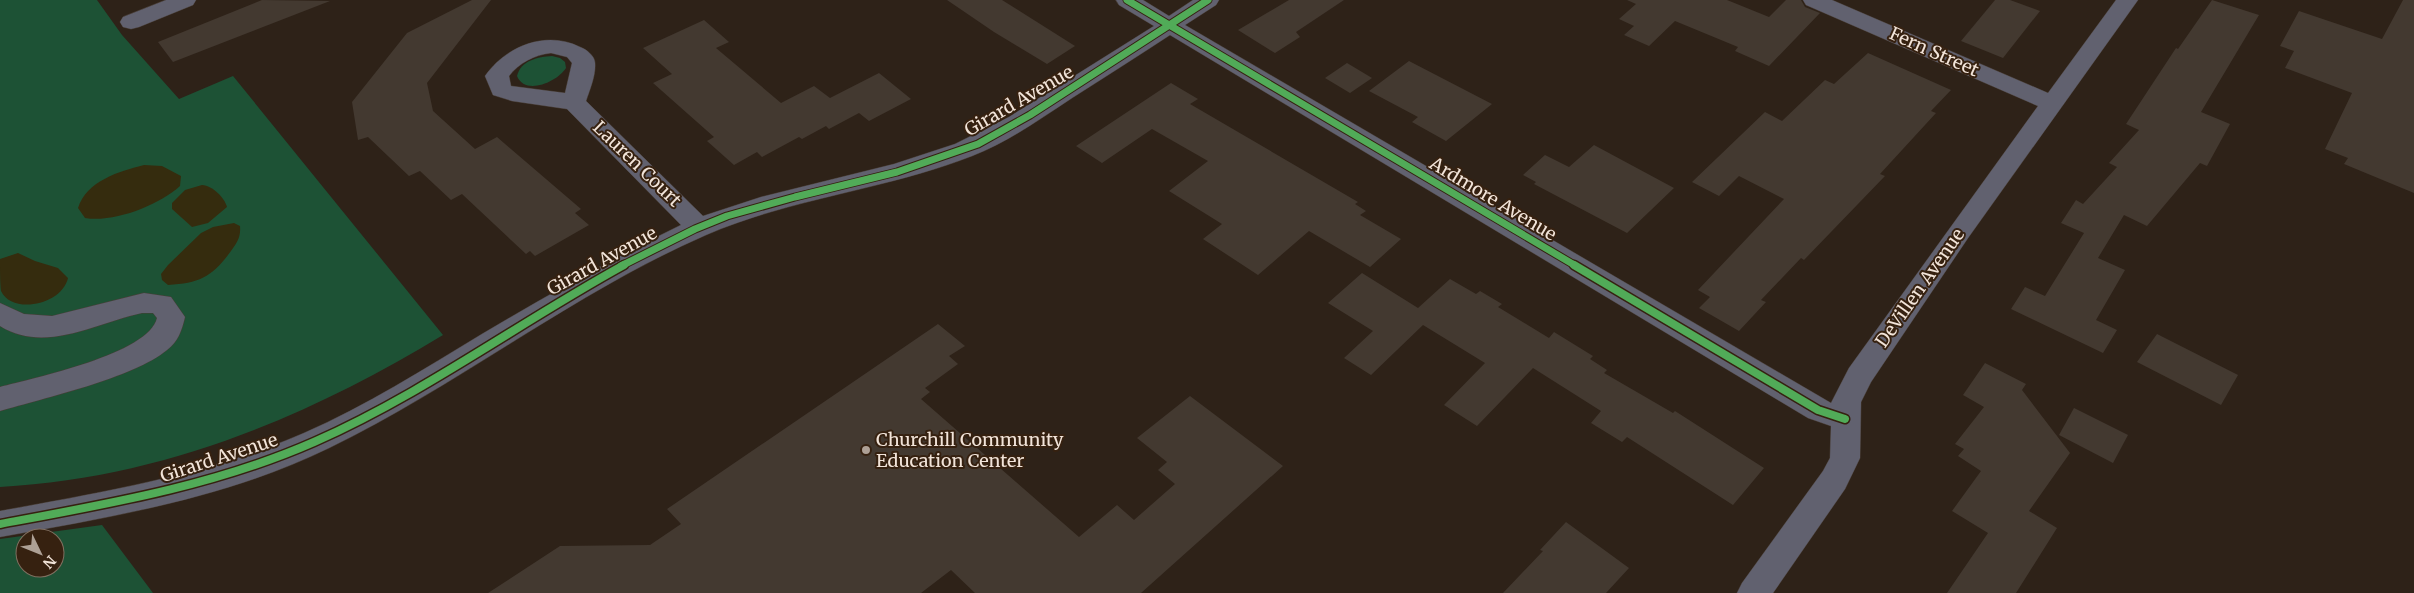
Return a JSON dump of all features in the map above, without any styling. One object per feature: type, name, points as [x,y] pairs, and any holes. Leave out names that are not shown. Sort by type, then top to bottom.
[{"type":"street","points":[[132,22],[185,0]]},
{"type":"street","name":"Ardmore Avenue","points":[[1127,0],[1818,410],[1845,419]]},
{"type":"street","name":"Girard Avenue","points":[[0,524],[144,498],[247,469],[312,442],[411,391],[573,293],[652,249],[699,227],[765,205],[911,168],[963,150],[1006,130],[1208,0]]},
{"type":"street","name":"Fern Street","points":[[1814,0],[2053,104]]},
{"type":"street","name":"DeVillen Avenue","points":[[1754,593],[1834,480],[1845,458],[1846,402],[1859,376],[1959,232],[2127,0]]},
{"type":"street","name":"Lauren Court","points":[[574,102],[699,227]]},
{"type":"street","points":[[0,313],[11,322],[36,328],[73,323],[142,302],[161,304],[171,317],[167,333],[146,350],[116,364],[0,399]]},
{"type":"green space","points":[[0,0],[97,0],[122,35],[179,99],[233,76],[443,335],[339,392],[231,439],[175,457],[118,471],[60,481],[0,487]]},
{"type":"green space","points":[[552,56],[560,58],[565,62],[566,68],[562,73],[541,85],[527,85],[521,82],[517,76],[522,66],[531,60]]},
{"type":"green space","points":[[102,525],[153,593],[0,593],[0,539],[15,537],[15,578],[65,578],[65,530]]},
{"type":"sand","points":[[144,165],[162,166],[181,176],[180,186],[160,200],[136,211],[109,218],[85,218],[78,208],[88,191],[96,184],[115,174]]},
{"type":"sand","points":[[202,185],[210,187],[218,193],[227,207],[208,223],[192,227],[172,209],[172,203],[185,190]]},
{"type":"sand","points":[[234,223],[240,226],[238,240],[224,260],[211,273],[197,280],[179,284],[168,285],[162,280],[161,274],[168,265],[201,233],[213,227]]},
{"type":"sand","points":[[18,253],[35,261],[58,268],[68,278],[64,287],[57,295],[36,304],[25,305],[15,303],[7,298],[1,291],[0,259]]},
{"type":"building","points":[[262,0],[330,1],[173,62],[158,42]]},
{"type":"building","points":[[472,0],[491,0],[427,83],[433,111],[475,149],[497,137],[581,209],[575,213],[589,225],[535,256],[530,251],[526,254],[462,194],[451,200],[420,171],[409,176],[368,137],[358,140],[352,102],[407,33]]},
{"type":"building","points":[[947,0],[1002,0],[1075,46],[1047,64],[994,32]]},
{"type":"building","points":[[1289,0],[1344,0],[1296,32],[1300,37],[1275,53],[1238,30]]},
{"type":"building","points":[[1627,0],[1727,0],[1769,17],[1786,0],[1801,0],[1805,7],[1820,13],[1769,66],[1735,51],[1738,47],[1675,21],[1649,46],[1624,35],[1634,26],[1619,19],[1636,4]]},
{"type":"building","points":[[1995,0],[2010,0],[2040,11],[2003,58],[1961,41]]},
{"type":"building","points":[[2212,0],[2259,15],[2201,112],[2230,124],[2207,166],[2200,163],[2147,226],[2124,215],[2098,258],[2125,270],[2096,320],[2117,330],[2103,353],[2011,309],[2025,287],[2045,296],[2084,233],[2061,223],[2076,200],[2083,204],[2117,167],[2109,163],[2139,130],[2126,124],[2176,48],[2178,49]]},
{"type":"building","points":[[2403,0],[2414,0],[2414,193],[2344,164],[2348,158],[2325,149],[2352,93],[2285,68],[2294,51],[2280,46],[2299,11],[2382,39]]},
{"type":"building","points":[[704,20],[729,42],[716,48],[781,103],[814,86],[830,98],[879,73],[911,99],[869,121],[859,113],[829,129],[826,126],[802,139],[799,137],[762,157],[757,152],[734,165],[707,141],[714,137],[653,83],[672,74],[643,48]]},
{"type":"building","points":[[1868,53],[1951,90],[1931,111],[1936,113],[1880,174],[1885,176],[1804,260],[1801,258],[1761,300],[1766,302],[1739,331],[1699,308],[1710,297],[1698,290],[1784,199],[1739,176],[1719,196],[1692,182],[1765,112],[1782,121],[1825,80],[1834,84]]},
{"type":"building","points":[[1409,61],[1492,104],[1446,141],[1412,122],[1418,117],[1369,91]]},
{"type":"building","points":[[1347,63],[1372,78],[1350,93],[1325,78]]},
{"type":"building","points":[[1171,83],[1198,99],[1190,104],[1358,202],[1355,204],[1366,211],[1360,215],[1401,239],[1370,267],[1309,231],[1258,275],[1203,239],[1222,224],[1169,191],[1208,161],[1152,129],[1102,163],[1076,146]]},
{"type":"building","points":[[1594,145],[1674,188],[1627,233],[1534,184],[1536,182],[1523,175],[1545,155],[1569,167]]},
{"type":"building","points":[[1362,273],[1418,308],[1450,279],[1476,294],[1480,291],[1502,304],[1498,307],[1549,338],[1554,332],[1593,356],[1590,359],[1607,370],[1604,373],[1673,413],[1675,411],[1764,468],[1733,505],[1627,437],[1622,442],[1591,423],[1601,411],[1533,368],[1477,426],[1444,405],[1485,363],[1423,325],[1371,375],[1344,358],[1373,331],[1328,303]]},
{"type":"building","name":"Churchill Community Education Center","points":[[938,324],[965,346],[949,356],[958,364],[925,388],[930,392],[921,399],[1079,537],[1117,505],[1134,520],[1175,484],[1158,470],[1167,462],[1137,438],[1190,396],[1283,466],[1141,593],[975,593],[951,570],[921,593],[488,593],[560,546],[650,545],[681,524],[667,509]]},
{"type":"building","points":[[2157,334],[2238,375],[2221,405],[2137,362]]},
{"type":"building","points":[[1985,363],[2026,384],[2022,390],[2070,453],[2029,511],[2057,528],[2016,593],[1947,593],[1988,533],[1952,511],[1981,471],[1958,456],[1964,449],[1955,444],[1984,407],[1963,395]]},
{"type":"building","points":[[2074,408],[2128,435],[2113,463],[2059,435]]},
{"type":"building","points":[[1566,522],[1629,568],[1606,593],[1503,593],[1543,551],[1540,550]]},
{"type":"cycle path","points":[[1127,0],[1818,410],[1845,419]]},
{"type":"cycle path","points":[[0,524],[121,501],[201,482],[240,471],[316,441],[412,390],[599,279],[695,229],[727,216],[761,206],[931,162],[978,144],[1030,115],[1208,0]]},
{"type":"place","name":"Churchill Community Education Center","points":[[866,450]]}]
